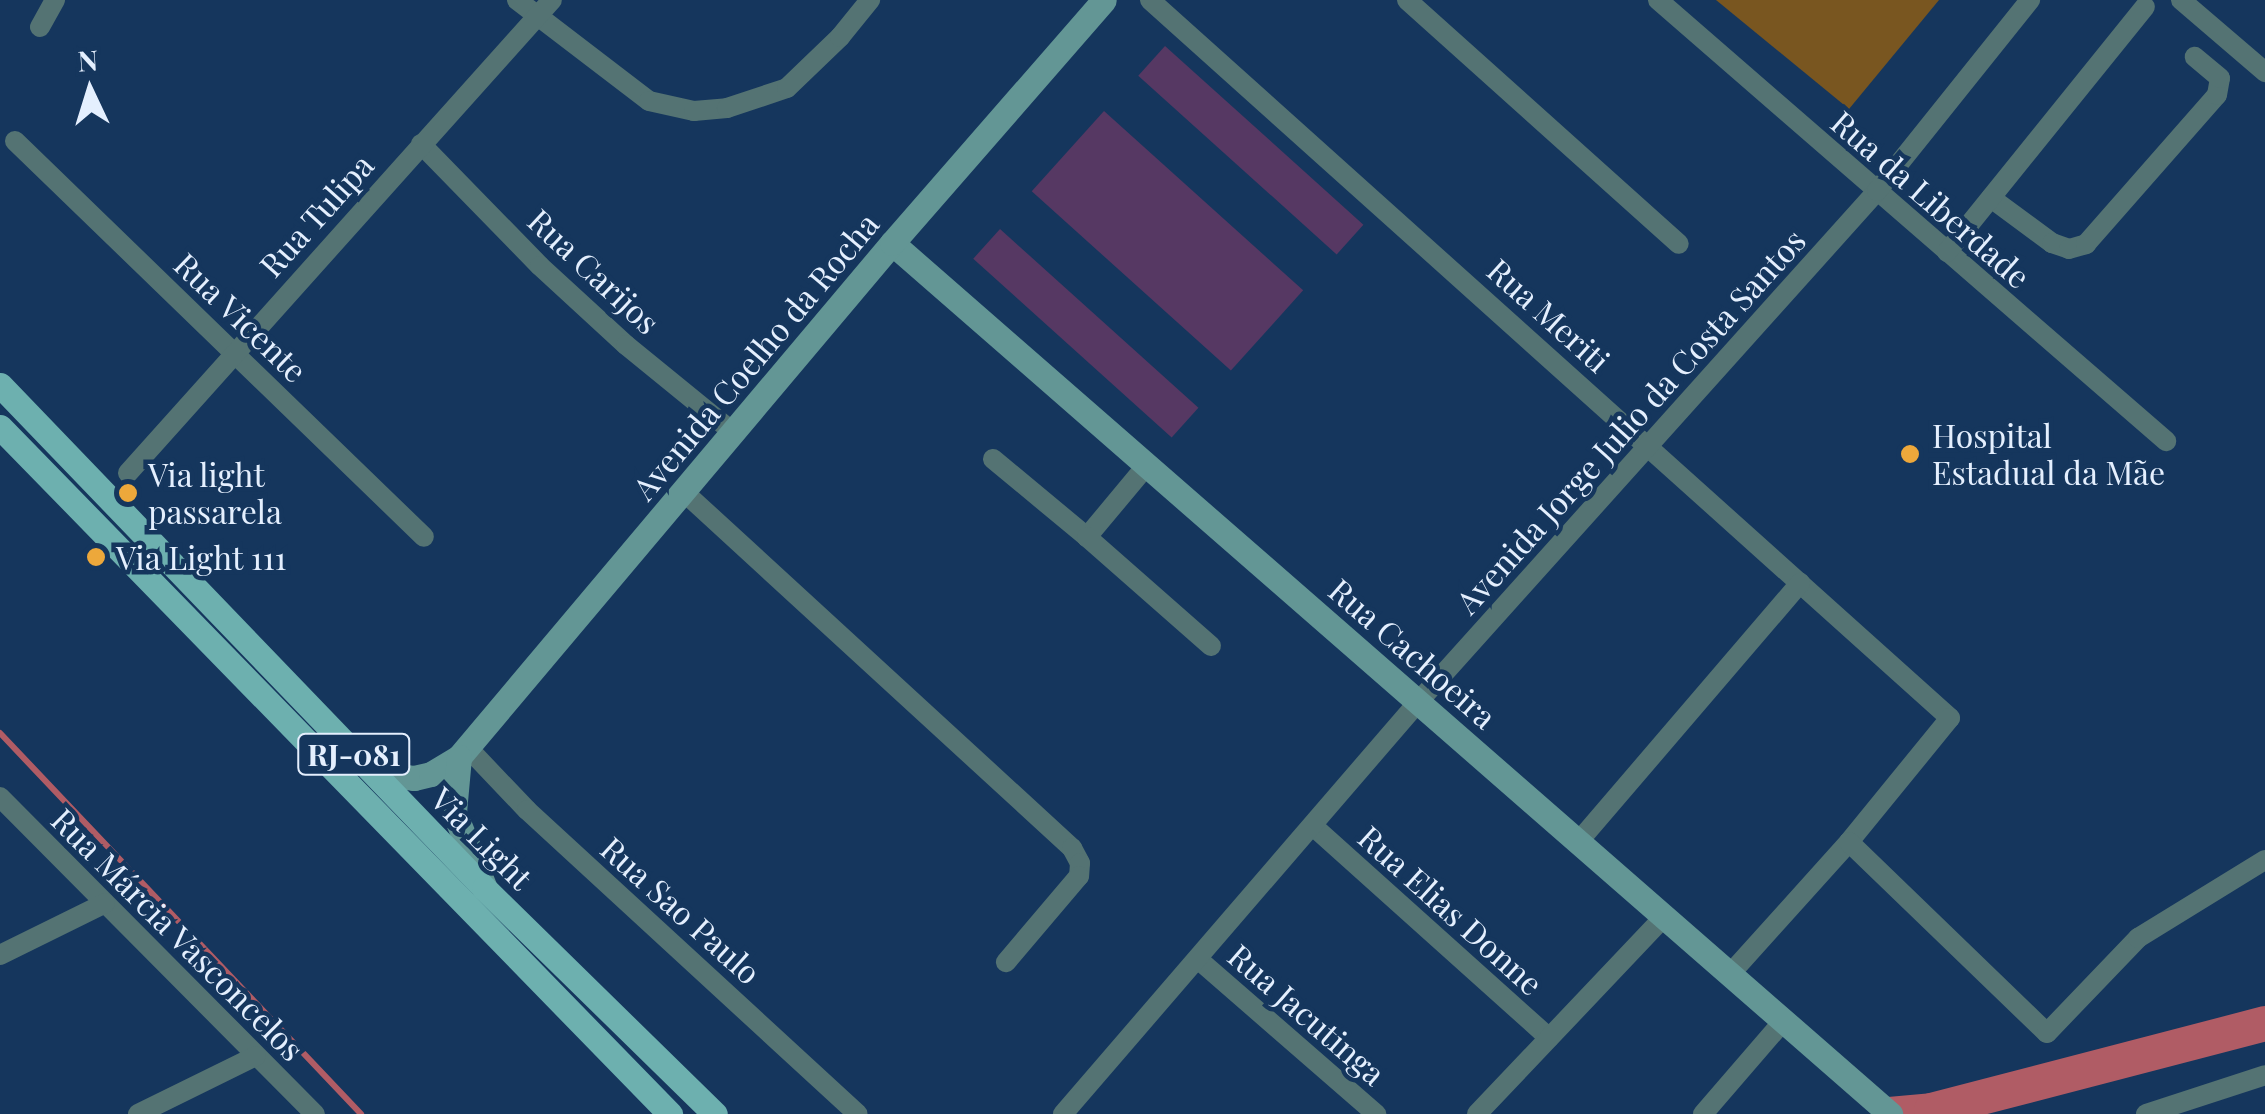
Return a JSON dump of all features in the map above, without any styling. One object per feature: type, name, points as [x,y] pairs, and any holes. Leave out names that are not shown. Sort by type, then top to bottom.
[{"type":"main road","name":"Avenida Coelho da Rocha","points":[[337,736],[401,776],[431,774],[463,752],[892,242],[1104,0]]},
{"type":"main road","name":"Rua Cachoeira","points":[[892,242],[1888,1112]]},
{"type":"main road","name":"Via Light","points":[[0,385],[484,888],[716,1114]]},
{"type":"main road","name":"Via Light","points":[[0,427],[670,1114]]},
{"type":"main road","points":[[463,752],[454,812],[484,888]]},
{"type":"street","points":[[40,28],[55,0]]},
{"type":"street","points":[[517,0],[649,101],[694,111],[727,108],[787,88],[840,37],[870,0]]},
{"type":"street","name":"Rua Tulipa","points":[[128,474],[552,0]]},
{"type":"street","name":"Rua Meriti","points":[[1150,0],[1950,718],[1849,842]]},
{"type":"street","points":[[1407,0],[1678,244]]},
{"type":"street","name":"Rua da Liberdade","points":[[1658,0],[2166,441]]},
{"type":"street","name":"Avenida Jorge Julio da Costa Santos","points":[[1068,1109],[1419,702],[1877,191],[2030,0]]},
{"type":"street","points":[[2181,0],[2265,72]]},
{"type":"street","points":[[1947,252],[2145,7]]},
{"type":"street","points":[[1991,198],[2052,243],[2069,249],[2086,244],[2217,95],[2220,78],[2194,57]]},
{"type":"street","name":"Rua Vicente","points":[[15,141],[424,538]]},
{"type":"street","name":"Rua Carijos","points":[[422,144],[540,266],[626,344],[734,432]]},
{"type":"street","points":[[993,460],[1211,646]]},
{"type":"street","points":[[1087,537],[1148,465]]},
{"type":"street","points":[[684,492],[1072,848],[1080,863],[1078,876],[1006,962]]},
{"type":"street","points":[[1579,841],[1800,583]]},
{"type":"street","name":"Rua Sao Paulo","points":[[463,752],[858,1114]]},
{"type":"street","name":"Rua Márcia Vasconcelos","points":[[0,796],[315,1114]]},
{"type":"street","name":"Rua Elias Donne","points":[[1313,826],[1549,1038]]},
{"type":"street","points":[[1730,974],[1849,842],[2047,1033],[2138,938],[2265,860]]},
{"type":"street","points":[[0,955],[104,903]]},
{"type":"street","points":[[1476,1114],[1665,916]]},
{"type":"street","name":"Rua Jacutinga","points":[[1198,960],[1376,1114]]},
{"type":"street","points":[[1703,1114],[1784,1020]]},
{"type":"street","points":[[138,1114],[256,1056]]},
{"type":"street","points":[[2150,1113],[2265,1075]]},
{"type":"shaded area","points":[[1716,0],[1939,0],[1849,109]]},
{"type":"building","points":[[1165,46],[1363,225],[1337,254],[1138,76]]},
{"type":"building","points":[[1104,111],[1303,290],[1231,371],[1032,191]]},
{"type":"building","points":[[1000,229],[1198,408],[1172,437],[973,259]]},
{"type":"waterway","points":[[0,733],[361,1114]]},
{"type":"waterway","points":[[1889,1114],[1931,1110],[2265,1023]]},
{"type":"place","name":"Hospital Estadual da Mãe","points":[[1910,454]]},
{"type":"place","name":"Via light passarela","points":[[128,493]]},
{"type":"place","name":"Via Light 111","points":[[96,557]]}]
